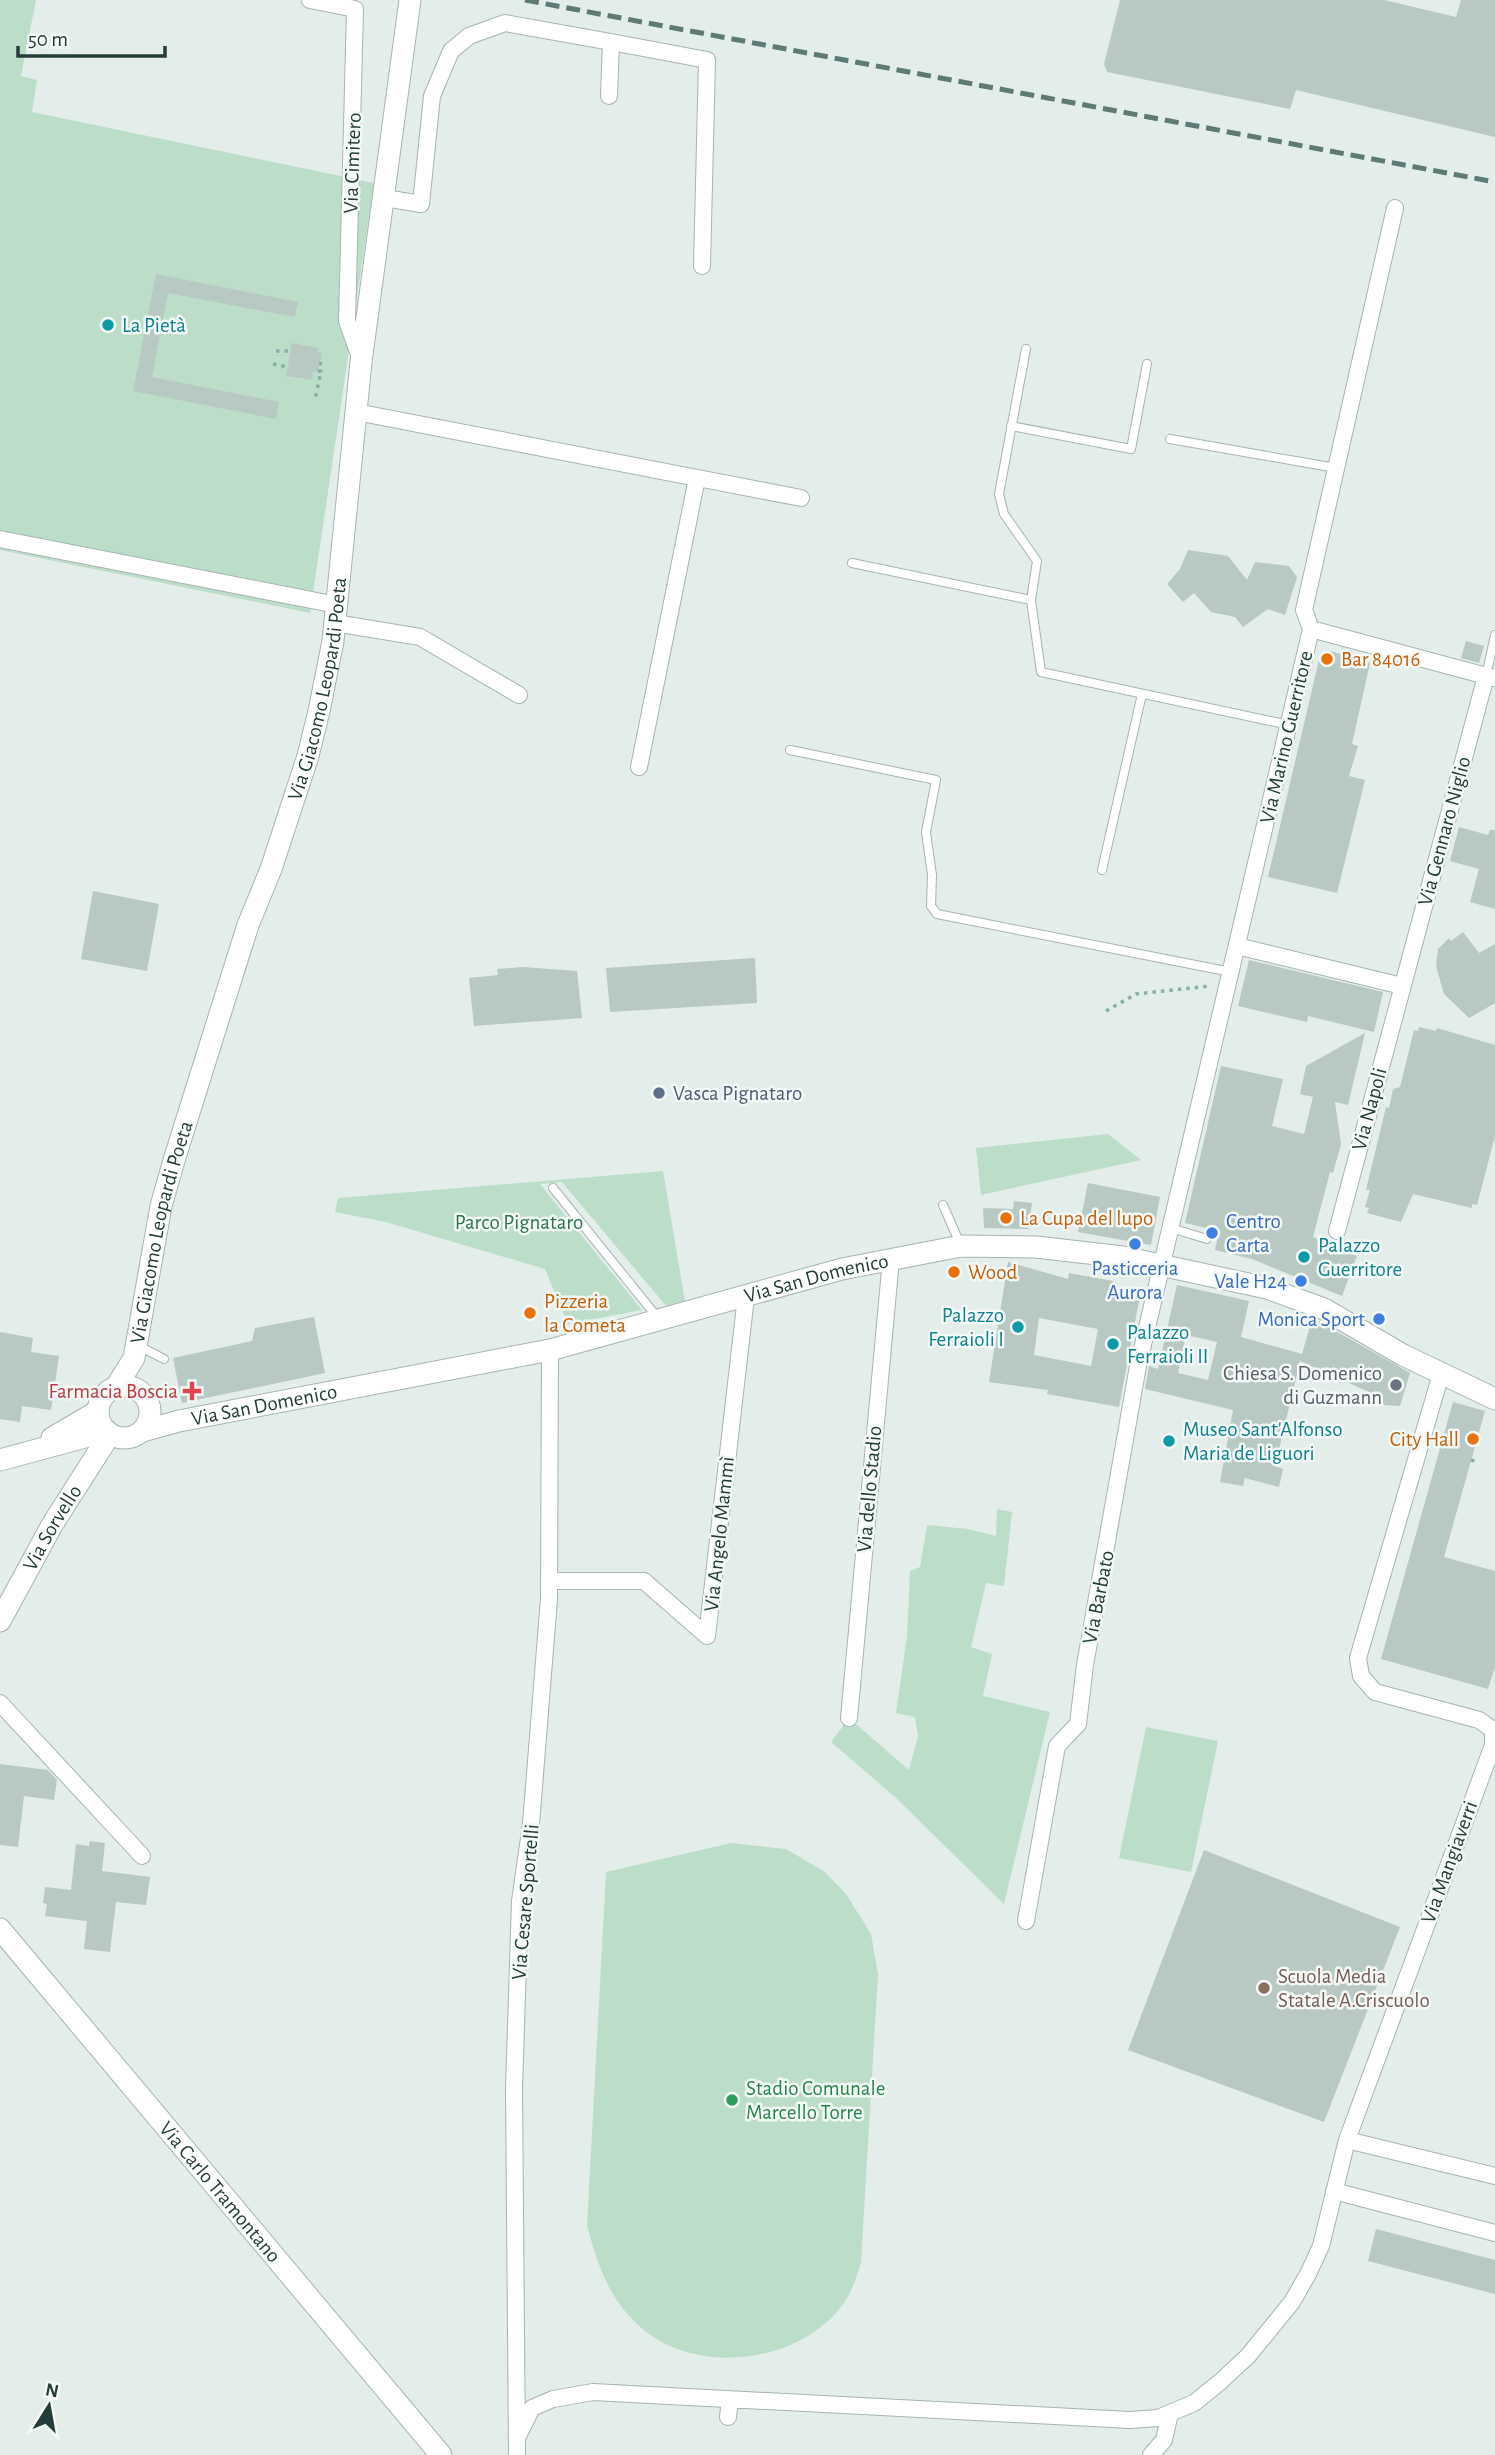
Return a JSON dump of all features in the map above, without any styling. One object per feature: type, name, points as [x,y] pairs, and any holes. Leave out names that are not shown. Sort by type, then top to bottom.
[{"type":"street","name":"Via Cimitero","points":[[310,0],[355,9],[347,321],[361,362]]},
{"type":"street","name":"Via Giacomo Leopardi Poeta","points":[[135,1352],[161,1206],[229,982],[308,756],[336,614],[361,362],[410,0]]},
{"type":"street","points":[[385,198],[421,204],[432,96],[452,51],[470,36],[505,23],[707,60],[702,266]]},
{"type":"street","points":[[609,96],[611,42]]},
{"type":"street","name":"Via Marino Guerritore","points":[[1162,1266],[1311,629],[1304,610],[1395,208]]},
{"type":"street","points":[[356,412],[801,498]]},
{"type":"street","points":[[639,767],[697,478]]},
{"type":"street","points":[[0,539],[336,614],[420,637],[519,695]]},
{"type":"street","points":[[1311,629],[1491,677]]},
{"type":"street","name":"Via Gennaro Niglio","points":[[1402,986],[1491,677]]},
{"type":"street","points":[[1237,946],[1402,986]]},
{"type":"street","name":"Via Napoli","points":[[1337,1231],[1402,986]]},
{"type":"street","name":"Via San Domenico","points":[[0,1460],[29,1451],[179,1421],[550,1350],[842,1269],[961,1245],[1036,1247],[1124,1257],[1266,1288],[1324,1310],[1441,1374],[1495,1399]]},
{"type":"street","name":"Via dello Stadio","points":[[849,1718],[891,1259]]},
{"type":"street","name":"Via Barbato","points":[[1026,1921],[1057,1746],[1078,1724],[1085,1665],[1138,1366],[1162,1266]]},
{"type":"street","name":"Via Angelo Mammì","points":[[549,1581],[644,1581],[707,1636],[746,1297]]},
{"type":"street","name":"Via Cesare Sportelli","points":[[517,2455],[514,2101],[520,1901],[531,1824],[549,1581],[550,1350]]},
{"type":"street","points":[[135,1352],[150,1417],[122,1434],[98,1411],[103,1396],[116,1387],[135,1352]]},
{"type":"street","name":"Via Mangiaverri","points":[[517,2438],[532,2408],[553,2399],[593,2392],[1130,2420],[1158,2418],[1194,2403],[1248,2356],[1292,2302],[1321,2246],[1347,2140],[1493,1745],[1493,1730],[1479,1720],[1375,1692],[1361,1676],[1358,1657],[1441,1374]]},
{"type":"street","points":[[116,1387],[129,1386],[146,1400]]},
{"type":"street","name":"Via San Domenico","points":[[146,1400],[179,1421]]},
{"type":"street","name":"Via San Domenico","points":[[29,1451],[98,1411]]},
{"type":"street","name":"Via Sorvello","points":[[0,1621],[52,1525],[87,1474],[122,1434]]},
{"type":"street","points":[[0,1703],[142,1856]]},
{"type":"street","name":"Via Carlo Tramontano","points":[[0,1929],[441,2455]]},
{"type":"street","points":[[1347,2140],[1495,2176]]},
{"type":"street","points":[[1335,2191],[1495,2233]]},
{"type":"street","points":[[728,2417],[730,2399]]},
{"type":"street","points":[[1151,2455],[1164,2440],[1170,2413]]},
{"type":"lane","points":[[1026,349],[999,494],[1004,514],[1037,561],[1031,600],[1041,672],[1289,725]]},
{"type":"lane","points":[[1011,426],[1131,449],[1147,364]]},
{"type":"lane","points":[[1170,439],[1336,468]]},
{"type":"lane","points":[[852,563],[1031,600]]},
{"type":"lane","points":[[1491,677],[1495,635]]},
{"type":"lane","points":[[1102,870],[1142,694]]},
{"type":"lane","points":[[790,750],[936,780],[926,832],[932,875],[931,906],[937,914],[1231,972]]},
{"type":"lane","points":[[552,1188],[659,1319]]},
{"type":"lane","points":[[943,1205],[961,1245]]},
{"type":"lane","points":[[1171,1228],[1207,1239]]},
{"type":"lane","points":[[135,1352],[153,1351],[164,1359]]},
{"type":"path","points":[[276,351],[291,351]]},
{"type":"path","points":[[273,364],[288,367]]},
{"type":"path","points":[[318,371],[321,371],[316,395],[322,396]]},
{"type":"path","points":[[1106,1011],[1136,994],[1198,990],[1219,984]]},
{"type":"green space","points":[[0,0],[36,0],[21,76],[37,80],[32,112],[374,183],[310,613],[0,550]]},
{"type":"green space","points":[[1108,1134],[1141,1160],[981,1195],[976,1148]]},
{"type":"green space","name":"Parco Pignataro","points":[[663,1171],[685,1301],[666,1306],[562,1182],[540,1184],[642,1310],[568,1324],[545,1269],[386,1222],[335,1212],[338,1198]]},
{"type":"green space","points":[[997,1509],[1012,1512],[1004,1586],[986,1583],[971,1647],[992,1654],[983,1696],[1050,1712],[1004,1904],[895,1797],[831,1742],[849,1718],[909,1770],[918,1736],[915,1717],[896,1713],[907,1636],[910,1571],[920,1567],[927,1525],[968,1529],[996,1536]]},
{"type":"green space","points":[[1146,1727],[1218,1741],[1191,1872],[1119,1858]]},
{"type":"green space","name":"Stadio Comunale Marcello Torre","points":[[731,1843],[786,1849],[825,1872],[846,1894],[871,1934],[878,1974],[861,2263],[852,2288],[844,2303],[824,2324],[800,2340],[772,2351],[743,2357],[713,2357],[684,2351],[657,2339],[634,2321],[610,2289],[599,2265],[587,2226],[606,1872]]},
{"type":"building","points":[[1120,0],[1384,0],[1456,17],[1461,0],[1495,0],[1495,137],[1296,90],[1290,109],[1107,72],[1104,64]]},
{"type":"building","points":[[156,274],[298,302],[295,317],[168,293],[152,377],[279,402],[276,419],[133,391]]},
{"type":"building","points":[[292,343],[319,348],[318,352],[322,353],[318,372],[313,372],[312,380],[286,376]]},
{"type":"building","points":[[1188,550],[1228,556],[1247,580],[1255,562],[1289,566],[1297,577],[1285,615],[1268,609],[1243,627],[1235,617],[1211,612],[1194,593],[1183,602],[1167,584],[1180,569]]},
{"type":"building","points":[[1466,641],[1484,646],[1479,663],[1461,658]]},
{"type":"building","points":[[1330,651],[1370,663],[1352,744],[1358,746],[1349,776],[1365,780],[1337,893],[1268,877],[1319,660],[1323,652]]},
{"type":"building","points":[[1459,827],[1488,835],[1490,830],[1495,830],[1495,909],[1470,902],[1479,869],[1450,861]]},
{"type":"building","points":[[93,891],[159,904],[147,971],[81,959]]},
{"type":"building","points":[[1463,932],[1479,953],[1495,944],[1495,1003],[1469,1018],[1444,994],[1436,966],[1438,949],[1449,938],[1451,941]]},
{"type":"building","points":[[755,958],[757,1003],[610,1012],[606,968]]},
{"type":"building","points":[[1249,960],[1383,992],[1374,1032],[1308,1016],[1307,1022],[1238,1006]]},
{"type":"building","points":[[523,967],[577,971],[582,1018],[474,1026],[469,978],[498,975],[497,969]]},
{"type":"building","points":[[1419,1027],[1436,1031],[1437,1028],[1495,1045],[1495,1136],[1477,1205],[1472,1204],[1472,1208],[1413,1194],[1401,1222],[1367,1213],[1369,1208],[1365,1207],[1370,1190],[1366,1190],[1386,1107],[1389,1108],[1393,1089],[1400,1087],[1414,1030],[1418,1031]]},
{"type":"building","points":[[1365,1033],[1348,1105],[1335,1102],[1341,1144],[1333,1173],[1330,1172],[1313,1237],[1357,1256],[1342,1296],[1252,1259],[1215,1250],[1219,1231],[1185,1223],[1221,1066],[1283,1079],[1272,1126],[1304,1134],[1313,1097],[1300,1094],[1306,1066]]},
{"type":"building","points":[[1088,1183],[1160,1197],[1151,1245],[1078,1232]]},
{"type":"building","name":"La Cupa del lupo","points":[[1014,1201],[1032,1203],[1028,1229],[984,1228],[983,1208],[1013,1209]]},
{"type":"building","points":[[1008,1262],[1068,1279],[1069,1273],[1113,1281],[1110,1296],[1139,1301],[1119,1407],[1047,1394],[1048,1390],[989,1382]],"holes":[[[1039,1318],[1098,1329],[1091,1366],[1034,1355]]]},
{"type":"building","points":[[1177,1285],[1249,1301],[1241,1337],[1302,1354],[1312,1319],[1410,1373],[1400,1406],[1384,1405],[1380,1397],[1300,1361],[1275,1466],[1283,1469],[1279,1487],[1245,1478],[1243,1486],[1220,1482],[1233,1410],[1145,1389],[1149,1366],[1158,1369]],"holes":[[[1186,1335],[1217,1342],[1208,1380],[1178,1373]]]},
{"type":"building","points":[[314,1317],[325,1373],[182,1403],[173,1358],[252,1341],[255,1328]]},
{"type":"building","points":[[0,1332],[33,1338],[31,1352],[59,1356],[51,1410],[22,1406],[20,1422],[0,1419]]},
{"type":"building","points":[[1453,1402],[1485,1411],[1444,1557],[1495,1571],[1495,1667],[1488,1689],[1381,1659]]},
{"type":"building","points":[[0,1764],[48,1770],[57,1780],[54,1800],[24,1796],[18,1847],[0,1845]]},
{"type":"building","points":[[90,1841],[105,1843],[102,1871],[150,1877],[146,1905],[116,1902],[110,1952],[84,1949],[87,1921],[45,1916],[45,1887],[71,1890],[76,1844],[89,1846]]},
{"type":"building","name":"Scuola Media Statale A.Criscuolo","points":[[1204,1850],[1400,1927],[1324,2122],[1128,2050]]},
{"type":"building","points":[[1376,2229],[1495,2260],[1495,2294],[1368,2261]]},
{"type":"railway","points":[[525,0],[1495,182]]},
{"type":"place","name":"La Pietà","points":[[108,325]]},
{"type":"place","name":"Bar 84016","points":[[1327,659]]},
{"type":"place","name":"Vasca Pignataro","points":[[659,1093]]},
{"type":"place","name":"La Cupa del lupo","points":[[1006,1218]]},
{"type":"place","name":"Centro Carta","points":[[1212,1233]]},
{"type":"place","name":"Pasticceria Aurora","points":[[1135,1244]]},
{"type":"place","name":"Palazzo Guerritore","points":[[1304,1257]]},
{"type":"place","name":"Wood","points":[[954,1272]]},
{"type":"place","name":"Vale H24","points":[[1301,1281]]},
{"type":"place","name":"Pizzeria la Cometa","points":[[530,1313]]},
{"type":"place","name":"Monica Sport","points":[[1379,1319]]},
{"type":"place","name":"Palazzo Ferraioli I","points":[[1018,1327]]},
{"type":"place","name":"Palazzo Ferraioli II","points":[[1113,1344]]},
{"type":"place","name":"Chiesa S. Domenico di Guzmann","points":[[1396,1385]]},
{"type":"place","name":"Farmacia Boscia","points":[[192,1391]]},
{"type":"place","name":"City Hall","points":[[1473,1439]]},
{"type":"place","name":"Museo Sant'Alfonso Maria de Liguori","points":[[1169,1441]]},
{"type":"place","name":"Scuola Media Statale A.Criscuolo","points":[[1264,1988]]},
{"type":"place","name":"Stadio Comunale Marcello Torre","points":[[732,2100]]}]
